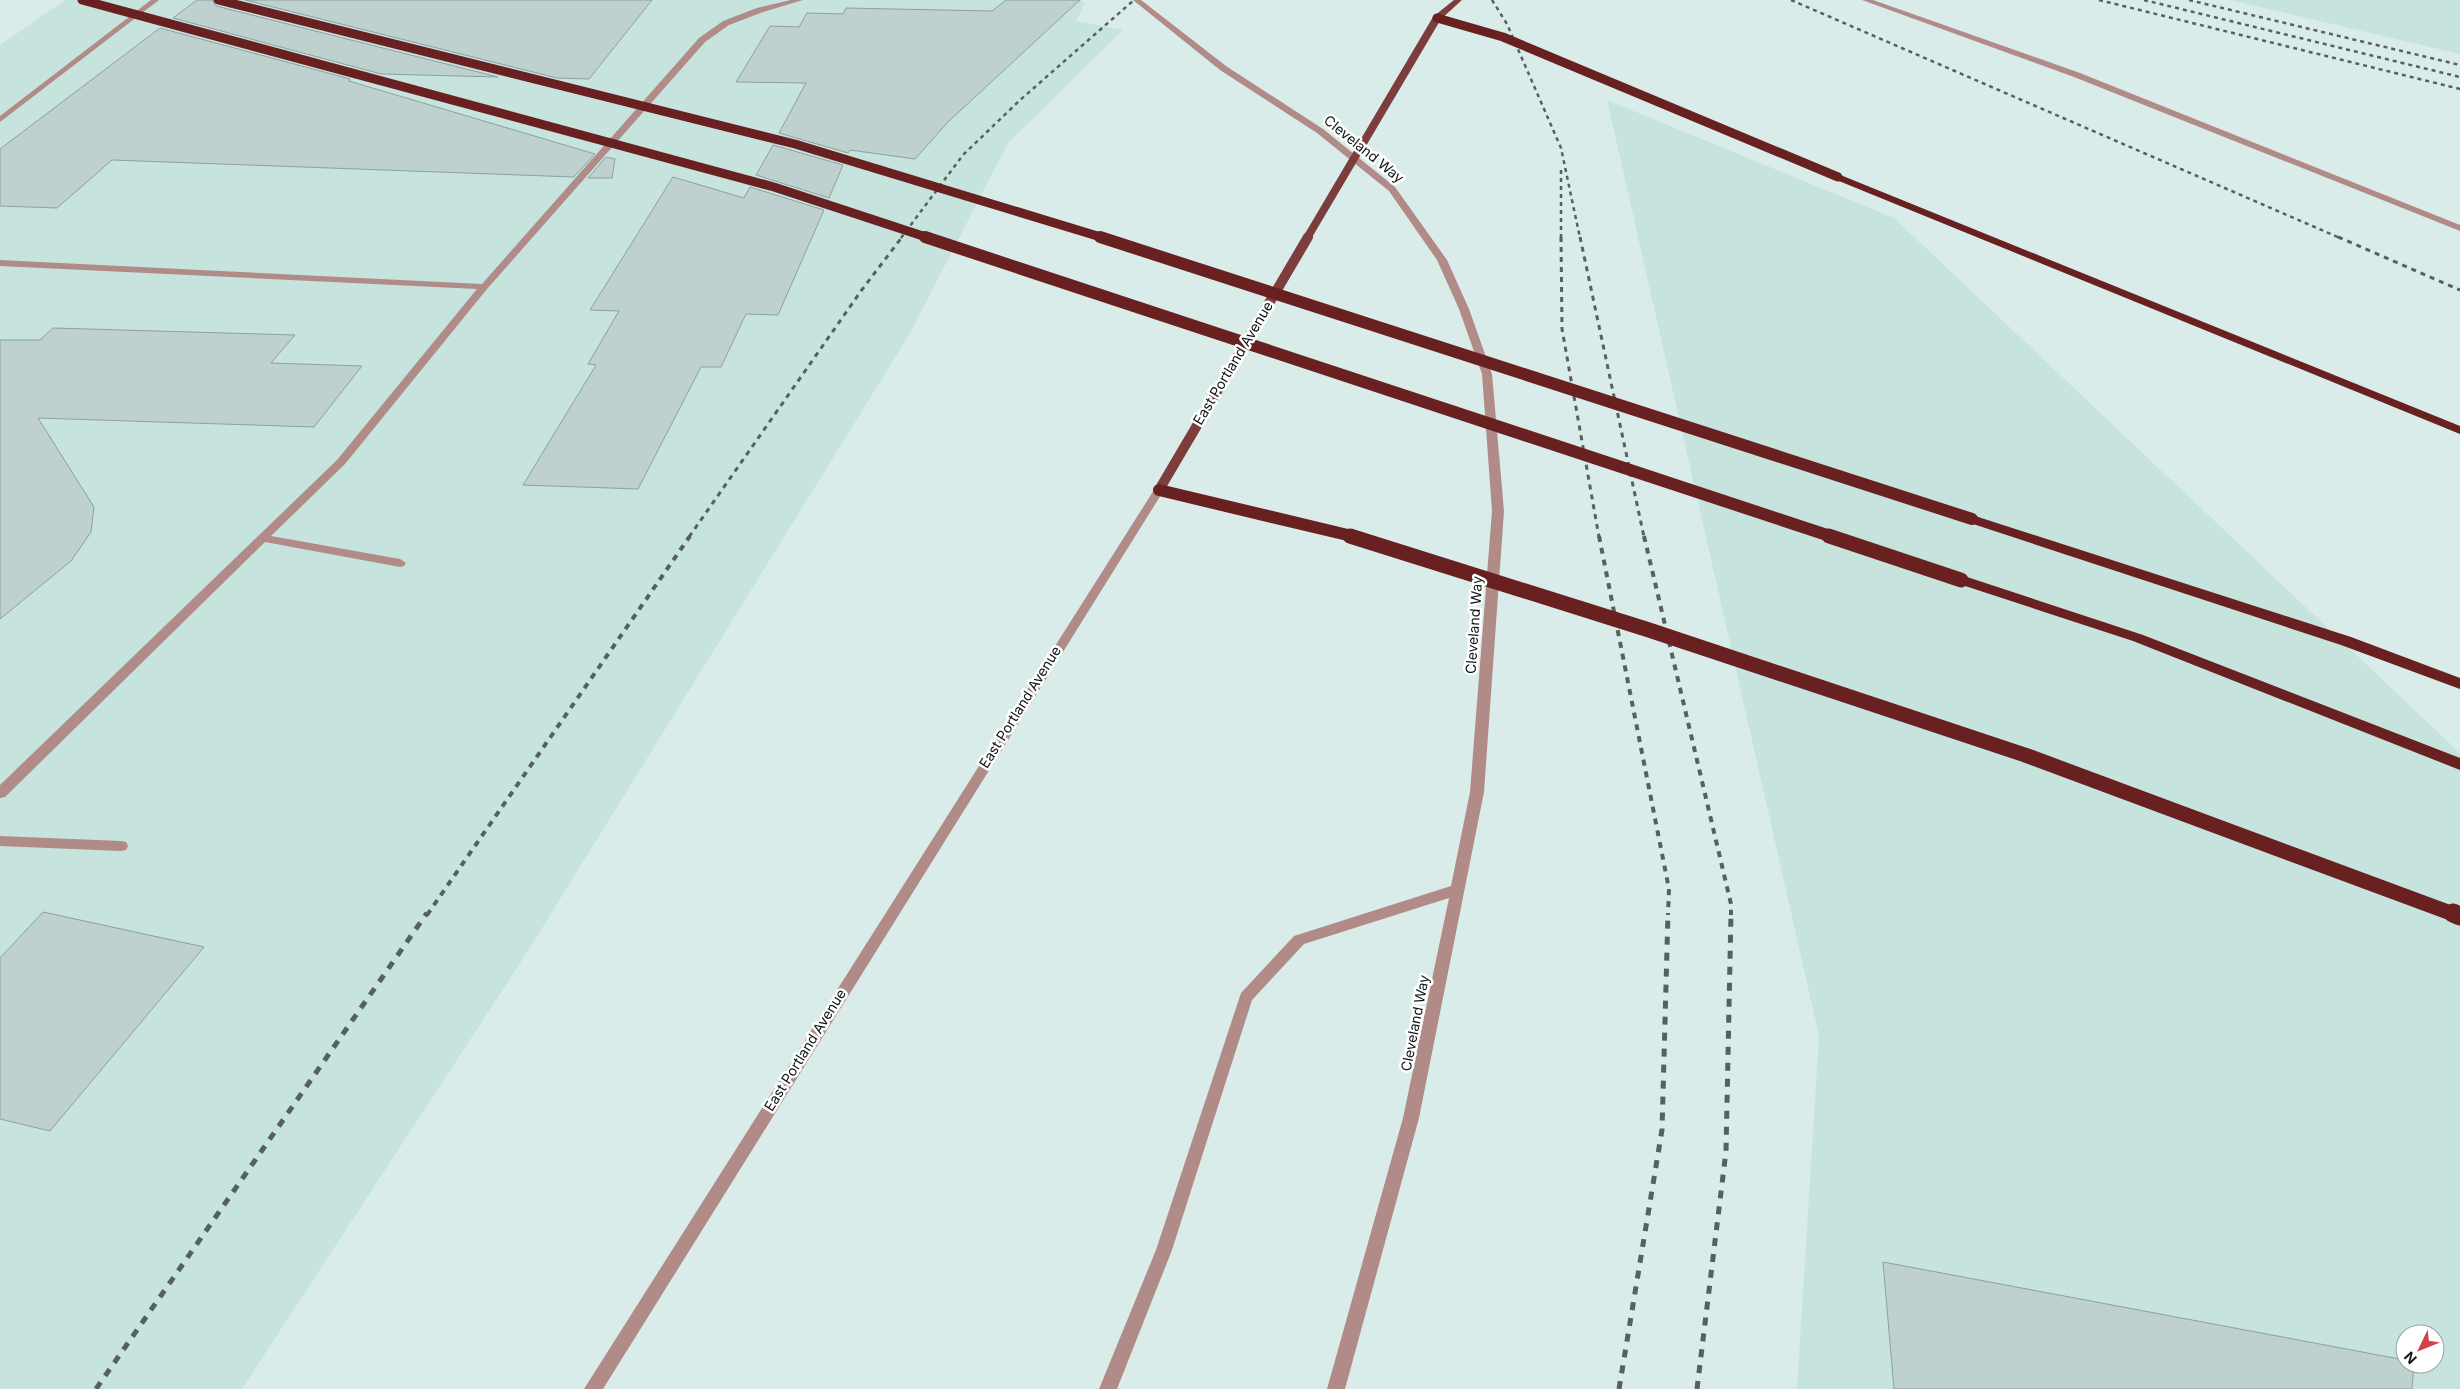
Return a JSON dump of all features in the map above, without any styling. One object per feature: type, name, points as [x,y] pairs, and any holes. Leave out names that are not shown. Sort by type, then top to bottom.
[{"type":"highway","points":[[82,0],[774,187],[2138,638],[2460,764]]},
{"type":"highway","points":[[218,0],[795,144],[1120,243],[2336,638],[2460,684]]},
{"type":"highway","points":[[1437,18],[1503,37],[1847,181],[2460,430]]},
{"type":"highway","points":[[1158,490],[1362,539],[1649,630],[2025,755],[2460,916]]},
{"type":"main road","name":"East Portland Avenue","points":[[1158,490],[1437,18],[1444,0]]},
{"type":"main road","name":"East Portland Avenue","points":[[1437,18],[1458,0]]},
{"type":"street","points":[[0,120],[155,0]]},
{"type":"street","points":[[0,793],[341,462],[484,288],[702,40],[726,23],[760,10],[799,0]]},
{"type":"street","name":"Cleveland Way","points":[[1137,0],[1223,68],[1320,131],[1392,189],[1442,260],[1464,309],[1487,374],[1498,511],[1477,792],[1411,1118],[1336,1389]]},
{"type":"street","points":[[1866,0],[2077,75],[2460,228]]},
{"type":"street","points":[[0,263],[484,288]]},
{"type":"street","name":"East Portland Avenue","points":[[593,1389],[1158,490]]},
{"type":"street","points":[[263,538],[400,563]]},
{"type":"street","points":[[0,841],[121,846]]},
{"type":"street","points":[[1108,1389],[1164,1250],[1246,997],[1299,940],[1458,888]]},
{"type":"shaded area","points":[[65,0],[1080,0],[1085,3],[1076,21],[1123,30],[1008,143],[909,335],[526,954],[242,1389],[0,1389],[0,45]]},
{"type":"shaded area","points":[[2230,0],[2460,0],[2460,54]]},
{"type":"shaded area","points":[[1607,100],[1894,218],[2460,753],[2460,1389],[1797,1389],[1819,1036]]},
{"type":"building","points":[[197,0],[212,0],[216,6],[498,77],[381,74],[173,18]]},
{"type":"building","points":[[245,0],[652,0],[589,79],[557,78]]},
{"type":"building","points":[[1006,0],[1080,0],[948,122],[915,159],[850,150],[848,153],[779,133],[806,83],[736,82],[770,26],[799,27],[807,13],[843,14],[846,8],[992,11]]},
{"type":"building","points":[[160,28],[350,79],[349,81],[595,154],[574,177],[112,160],[57,208],[0,206],[0,149]]},
{"type":"building","points":[[773,145],[843,165],[829,198],[756,175]]},
{"type":"building","points":[[606,157],[615,159],[612,178],[588,178]]},
{"type":"building","points":[[673,177],[744,198],[750,187],[824,210],[778,315],[746,314],[721,367],[701,367],[638,489],[523,485],[596,365],[588,364],[619,311],[590,310]]},
{"type":"building","points":[[53,328],[295,335],[271,363],[362,366],[314,427],[38,418],[94,507],[91,532],[71,561],[0,619],[0,340],[40,340]]},
{"type":"building","points":[[43,912],[204,947],[50,1131],[0,1119],[0,958]]},
{"type":"building","points":[[1883,1262],[2395,1358],[2395,1374],[2413,1374],[2412,1389],[1894,1389]]},
{"type":"railway","points":[[901,238],[963,155],[1019,101],[1134,0]]},
{"type":"railway","points":[[1492,0],[1507,24],[1561,148],[1580,238]]},
{"type":"railway","points":[[1791,0],[2340,238]]},
{"type":"railway","points":[[2099,0],[2460,89]]},
{"type":"railway","points":[[2144,0],[2460,77]]},
{"type":"railway","points":[[2189,0],[2460,65]]},
{"type":"railway","points":[[1561,170],[1561,237]]},
{"type":"railway","points":[[689,537],[861,291],[902,237]]},
{"type":"railway","points":[[1561,237],[1562,329],[1599,537]]},
{"type":"railway","points":[[1580,237],[1644,537]]},
{"type":"railway","points":[[2338,237],[2460,290]]},
{"type":"railway","points":[[427,915],[690,536]]},
{"type":"railway","points":[[1599,536],[1669,889],[1668,915]]},
{"type":"railway","points":[[1644,536],[1731,904],[1731,913]]},
{"type":"railway","points":[[96,1389],[427,913]]},
{"type":"railway","points":[[1619,1389],[1662,1130],[1668,913]]},
{"type":"railway","points":[[1697,1389],[1726,1151],[1731,913]]}]
